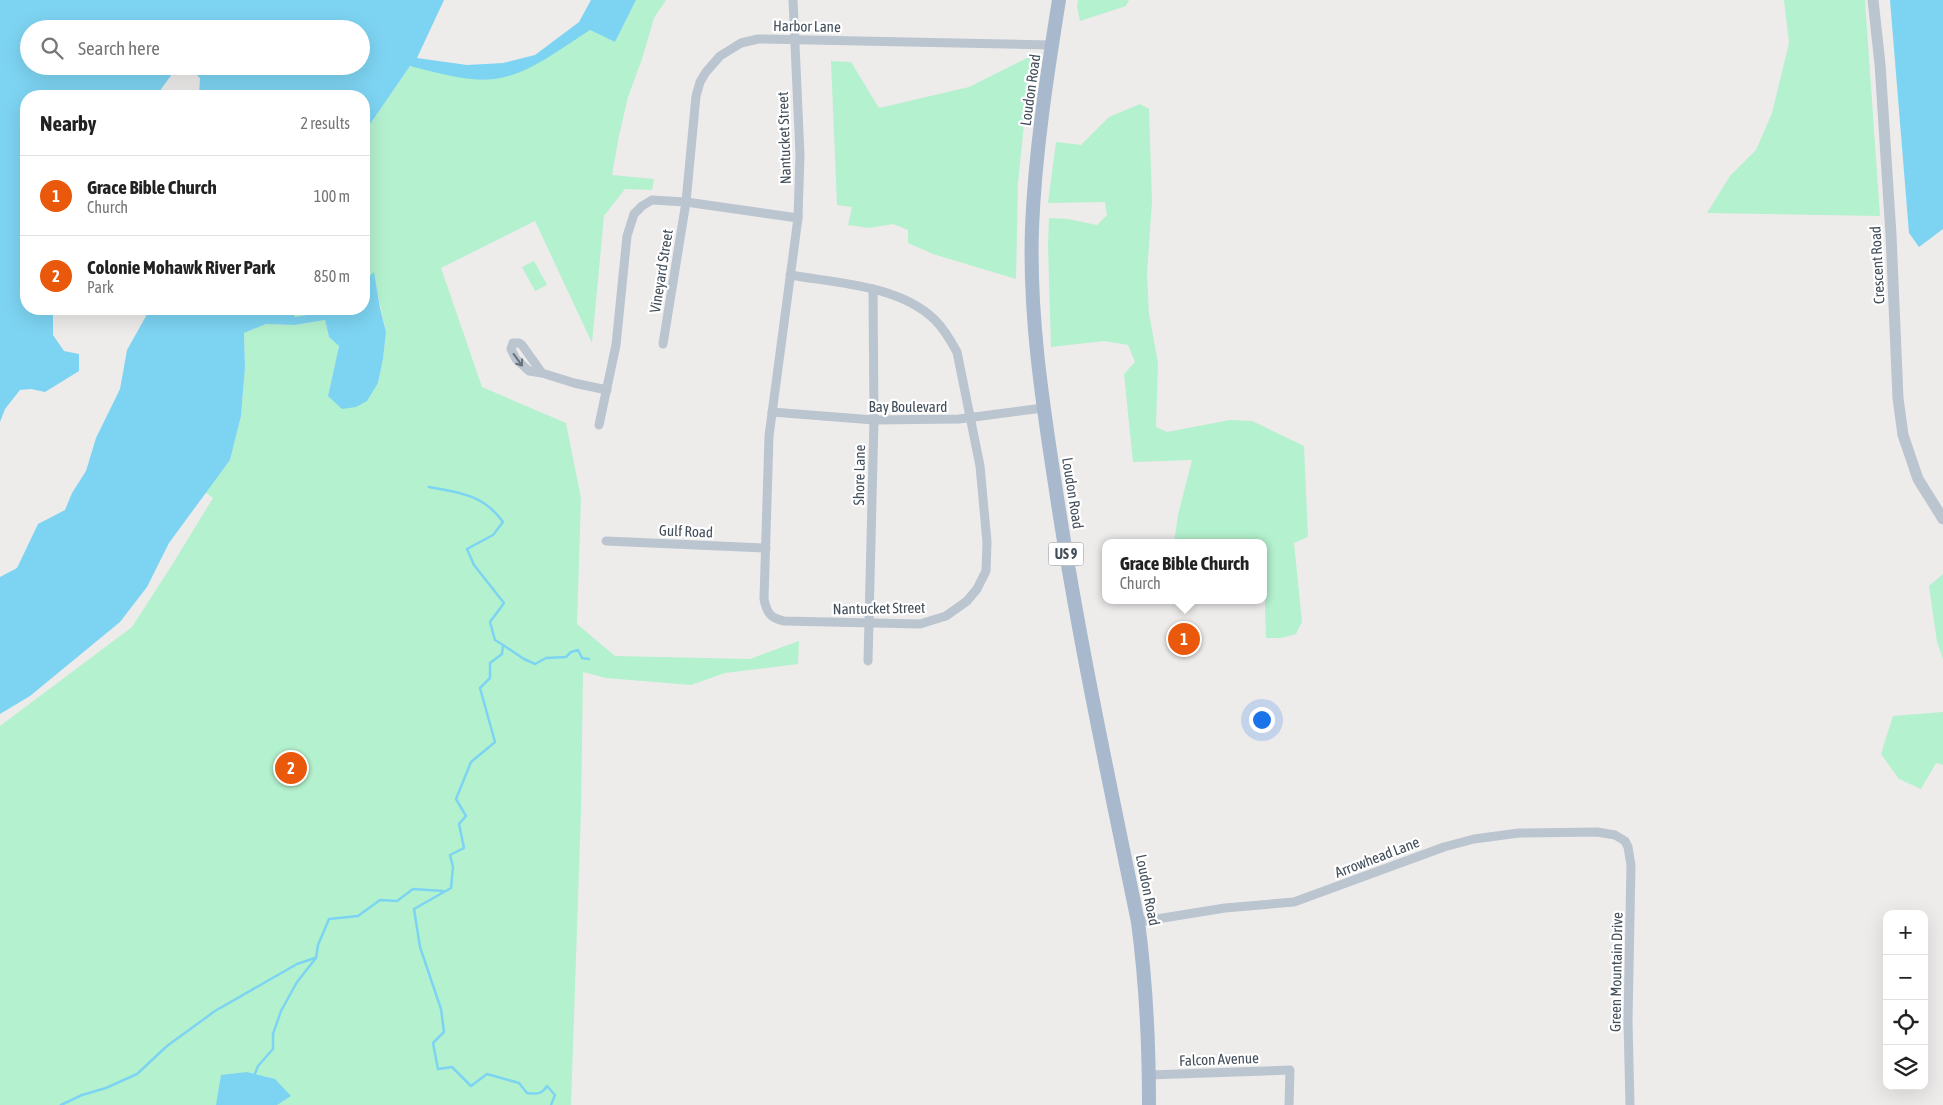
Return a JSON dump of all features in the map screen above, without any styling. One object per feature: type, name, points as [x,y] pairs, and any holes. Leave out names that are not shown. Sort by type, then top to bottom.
[{"type":"main road","name":"Loudon Road","points":[[1060,0],[1040,135],[1032,229],[1033,283],[1044,408],[1067,563],[1138,922],[1143,959],[1149,1105]]},
{"type":"street","name":"Nantucket Street","points":[[790,275],[873,289],[899,297],[922,309],[936,320],[957,352],[980,466],[987,542],[987,563],[982,580],[967,601],[946,616],[920,624],[784,621],[774,619],[766,609],[764,598],[768,460],[772,412],[790,275],[798,218],[800,155],[793,38],[793,0]]},
{"type":"street","name":"Crescent Road","points":[[1873,0],[1880,64],[1898,398],[1903,436],[1918,479],[1943,519]]},
{"type":"street","name":"Harbor Lane","points":[[686,202],[696,96],[704,76],[720,56],[741,43],[758,39],[793,38],[1052,45]]},
{"type":"street","points":[[599,425],[616,345],[627,236],[634,214],[652,200],[686,202],[798,218]]},
{"type":"street","name":"Vineyard Street","points":[[663,344],[686,202]]},
{"type":"street","name":"Shore Lane","points":[[868,661],[874,420],[873,289]]},
{"type":"street","points":[[542,373],[574,383],[607,390]]},
{"type":"street","name":"Bay Boulevard","points":[[772,412],[874,420],[971,418],[1044,408]]},
{"type":"street","name":"Gulf Road","points":[[606,541],[766,548]]},
{"type":"street","name":"Arrowhead Lane","points":[[1138,922],[1224,908],[1294,902],[1416,856],[1474,839],[1519,833],[1597,832],[1615,835],[1625,841]]},
{"type":"street","name":"Green Mountain Drive","points":[[1625,841],[1631,865],[1628,1021],[1630,1105]]},
{"type":"street","name":"Falcon Avenue","points":[[1149,1075],[1290,1070],[1289,1105]]},
{"type":"green space","points":[[636,0],[666,0],[654,18],[628,97],[612,175],[654,179],[652,190],[625,189],[604,216],[592,343],[535,221],[441,268],[482,387],[566,423],[581,498],[577,624],[615,656],[750,659],[799,641],[798,664],[725,673],[691,685],[606,678],[583,672],[581,811],[571,1105],[0,1105],[0,726],[132,627],[172,565],[213,498],[205,492],[230,460],[241,416],[245,367],[244,333],[266,324],[295,325],[325,320],[329,337],[339,346],[328,396],[378,383],[386,332],[373,273],[370,275],[370,124],[410,66],[485,80],[590,30],[615,42]]},
{"type":"green space","points":[[1078,0],[1129,0],[1126,6],[1080,21],[1077,6]]},
{"type":"green space","points":[[1784,0],[1865,0],[1880,216],[1707,213],[1730,176],[1756,150],[1772,113],[1789,43]]},
{"type":"green space","points":[[1031,56],[1018,183],[1016,279],[933,254],[908,243],[908,230],[893,224],[869,228],[848,225],[852,207],[837,205],[831,61],[851,62],[879,108],[969,87]]},
{"type":"green space","points":[[1140,104],[1149,109],[1152,201],[1147,274],[1149,314],[1158,363],[1156,427],[1167,432],[1230,420],[1252,421],[1304,446],[1308,537],[1294,543],[1302,622],[1296,634],[1281,638],[1266,638],[1267,539],[1175,539],[1178,515],[1192,460],[1133,462],[1124,374],[1135,362],[1128,345],[1104,341],[1051,347],[1049,218],[1068,219],[1097,225],[1107,215],[1105,202],[1048,203],[1056,142],[1081,145],[1109,117]]},
{"type":"green space","points":[[534,261],[547,285],[535,291],[522,267]]},
{"type":"green space","points":[[1943,574],[1943,659],[1937,642],[1929,586]]},
{"type":"green space","points":[[1943,712],[1943,765],[1936,763],[1921,789],[1899,779],[1881,754],[1893,716]]},
{"type":"water","points":[[0,0],[444,0],[417,58],[467,65],[503,63],[535,55],[579,22],[591,0],[636,0],[615,42],[590,30],[528,69],[505,77],[482,80],[469,79],[410,66],[370,124],[370,90],[199,90],[200,78],[197,75],[370,75],[370,20],[20,20],[20,75],[171,75],[160,90],[20,90],[20,315],[53,315],[53,335],[64,351],[79,354],[79,371],[45,392],[31,389],[20,390],[5,409],[0,422]]},
{"type":"water","points":[[1890,0],[1943,0],[1943,229],[1919,247],[1909,233]]},
{"type":"water","points":[[374,272],[386,332],[378,383],[367,401],[356,407],[342,409],[328,396],[339,346],[329,337],[325,320],[295,325],[266,324],[244,333],[245,367],[241,416],[230,460],[169,543],[147,587],[120,622],[30,696],[0,714],[0,577],[17,568],[38,524],[65,510],[72,493],[86,471],[96,438],[120,389],[127,350],[147,315],[294,315],[295,317],[307,315],[370,315],[370,275]]},
{"type":"water","points":[[247,1072],[275,1079],[291,1096],[277,1105],[216,1105],[221,1075]]},
{"type":"waterway","points":[[429,487],[461,493],[479,500],[496,513],[503,522],[493,535],[467,549],[474,565],[504,603],[490,622],[495,640],[503,645],[502,654],[490,663],[490,678],[480,688],[495,742],[471,762],[456,799],[466,816],[459,824],[464,848],[450,855],[453,867],[451,888],[414,909],[420,947],[441,1009],[444,1032],[433,1043],[438,1069],[452,1067],[471,1086],[487,1074],[519,1083],[527,1093],[538,1093],[547,1086],[555,1095],[551,1105]]},
{"type":"waterway","points":[[503,645],[535,664],[546,658],[566,657],[571,652],[578,650],[582,658],[589,659]]},
{"type":"waterway","points":[[254,1076],[258,1066],[273,1049],[273,1034],[281,1011],[297,982],[316,958],[318,945],[329,919],[358,916],[380,900],[397,901],[413,889],[443,891]]},
{"type":"waterway","points":[[61,1105],[137,1074],[167,1046],[215,1011],[297,964],[315,958]]},
{"type":"place","name":"Grace Bible Church","points":[[1184,639]]},
{"type":"place","name":"Colonie Mohawk River Park","points":[[291,768]]}]
